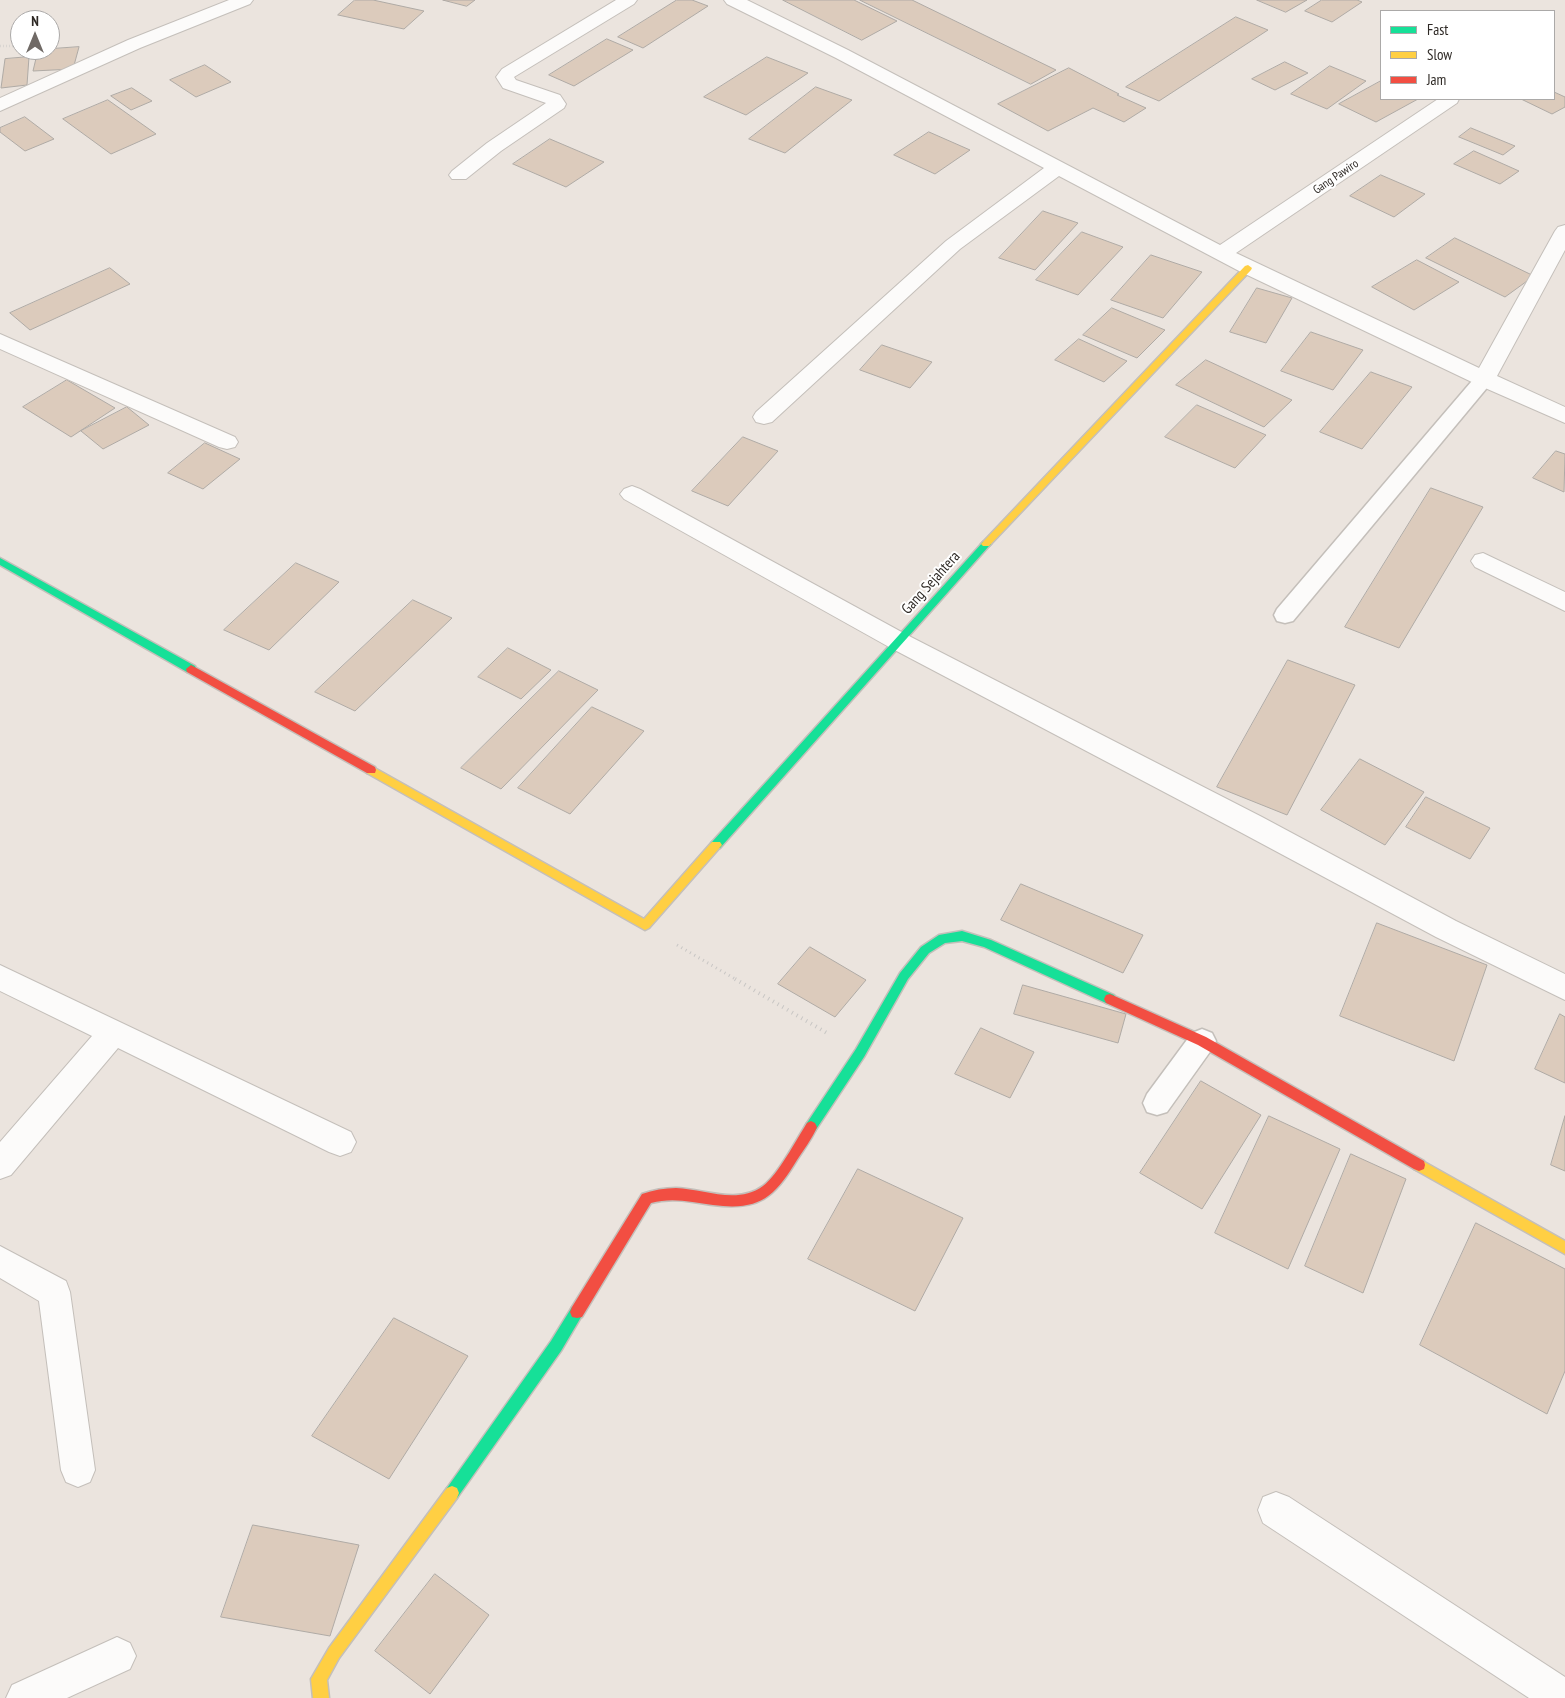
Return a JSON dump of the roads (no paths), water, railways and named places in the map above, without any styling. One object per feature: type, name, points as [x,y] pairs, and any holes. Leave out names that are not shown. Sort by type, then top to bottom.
[{"type":"street","points":[[0,105],[134,44],[244,0]]},
{"type":"street","points":[[459,174],[494,147],[557,104],[553,99],[509,84],[505,77],[628,0]]},
{"type":"street","points":[[733,0],[1248,268],[1565,416]]},
{"type":"street","name":"Gang Pawiro","points":[[1221,254],[1449,100]]},
{"type":"street","points":[[764,418],[953,245],[1058,168]]},
{"type":"street","points":[[1484,379],[1565,231]]},
{"type":"street","name":"Gang Sejahtera","points":[[0,561],[645,926],[995,534],[1248,268]]},
{"type":"street","points":[[0,342],[227,442]]},
{"type":"street","points":[[632,494],[898,641],[1252,825],[1446,929],[1565,988]]},
{"type":"street","points":[[1483,561],[1565,602]]},
{"type":"street","points":[[321,1698],[320,1679],[334,1653],[422,1534],[556,1346],[647,1198],[659,1193],[675,1192],[728,1201],[753,1200],[770,1189],[860,1052],[911,965],[935,941],[949,935],[963,935],[1202,1041],[1565,1248]]},
{"type":"street","points":[[0,977],[340,1142]]},
{"type":"street","points":[[0,1165],[114,1032]]},
{"type":"street","points":[[0,1261],[54,1292],[78,1470]]},
{"type":"street","points":[[1276,1510],[1563,1698]]},
{"type":"street","points":[[25,1698],[117,1656]]},
{"type":"lane","points":[[1285,615],[1396,481],[1484,379]]},
{"type":"lane","points":[[1156,1103],[1202,1041]]}]
